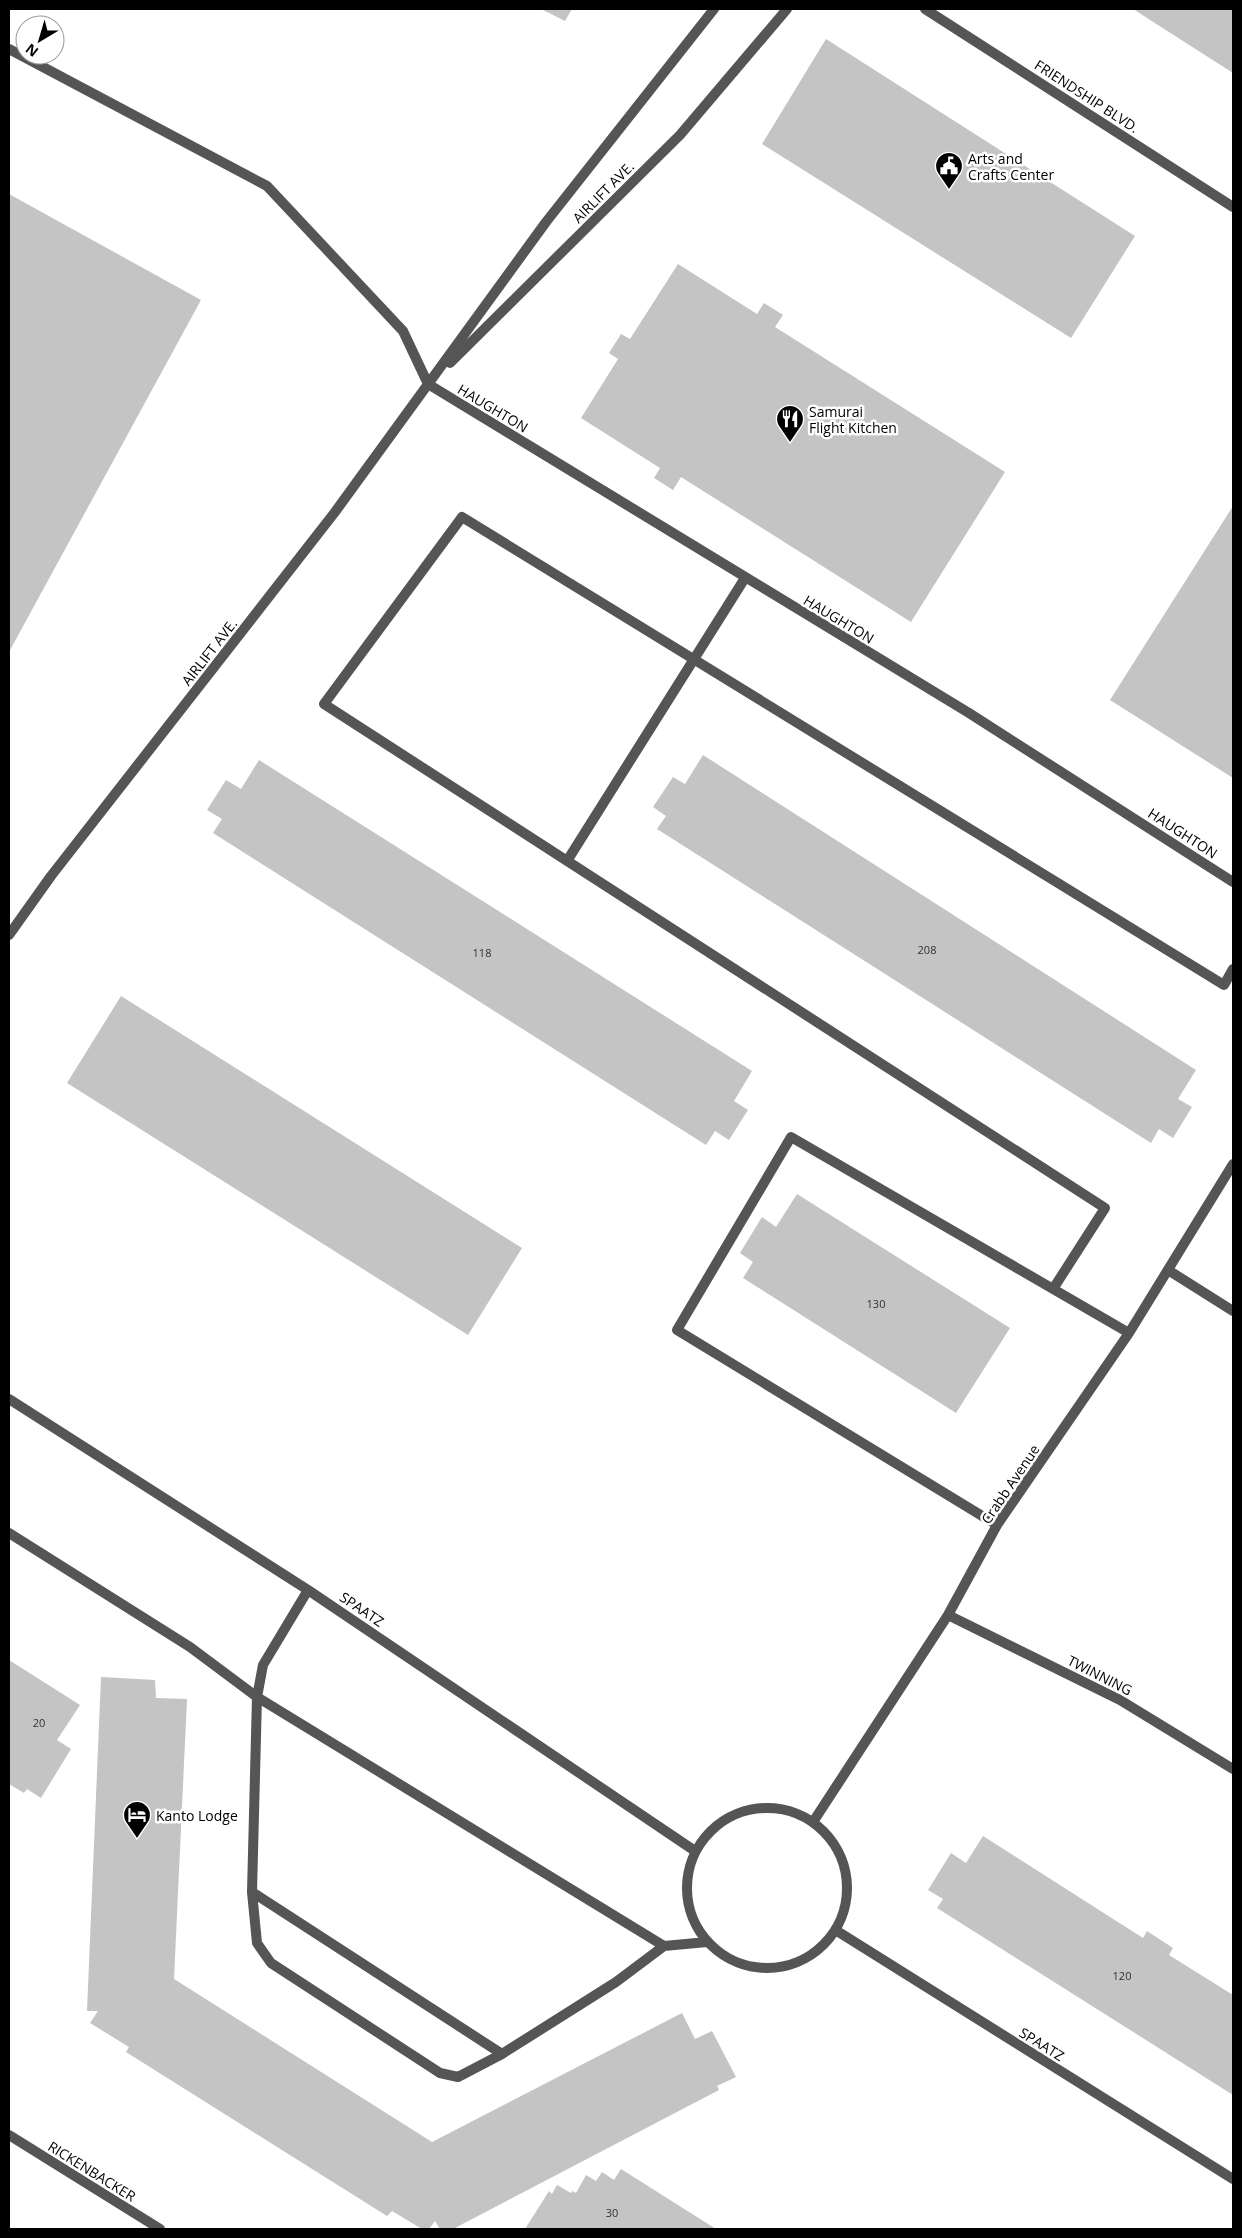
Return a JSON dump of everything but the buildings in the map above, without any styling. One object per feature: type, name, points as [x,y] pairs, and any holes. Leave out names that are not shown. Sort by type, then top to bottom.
[{"type":"street","name":"AIRLIFT AVE.","points":[[9,935],[57,869],[335,512],[546,222],[714,9]]},
{"type":"street","name":"AIRLIFT AVE.","points":[[428,384],[680,135],[787,9]]},
{"type":"street","name":"FRIENDSHIP BLVD.","points":[[925,9],[1233,207]]},
{"type":"street","points":[[9,49],[267,186],[403,331],[428,384]]},
{"type":"street","name":"HAUGHTON","points":[[428,384],[969,713],[1233,882]]},
{"type":"street","points":[[1053,1289],[1105,1208],[324,704],[462,517],[1224,985],[1233,970]]},
{"type":"street","points":[[567,861],[745,578]]},
{"type":"street","points":[[997,1525],[677,1330],[791,1137],[1129,1333]]},
{"type":"street","name":"Crabb Avenue","points":[[813,1822],[948,1615],[997,1525],[1129,1333],[1233,1164]]},
{"type":"street","points":[[1168,1270],[1233,1311]]},
{"type":"street","name":"SPAATZ","points":[[9,1399],[308,1590],[695,1851]]},
{"type":"street","points":[[9,1533],[190,1647],[257,1696],[664,1946]]},
{"type":"street","points":[[308,1590],[263,1665],[257,1696],[252,1892],[257,1943],[272,1963],[440,2073],[458,2077],[502,2054],[616,1982],[664,1946],[707,1942]]},
{"type":"street","name":"TWINNING","points":[[948,1615],[1120,1700],[1233,1769]]},
{"type":"street","points":[[765,1807],[790,1810],[813,1822],[831,1838],[843,1860],[848,1883],[846,1908],[837,1930],[821,1949],[800,1963],[775,1968],[750,1968],[726,1958],[707,1942],[692,1919],[686,1893],[689,1866],[695,1851],[718,1824],[740,1812],[765,1807]]},
{"type":"street","points":[[252,1892],[502,2054]]},
{"type":"street","name":"SPAATZ","points":[[837,1930],[1233,2179]]},
{"type":"street","name":"RICKENBACKER","points":[[9,2135],[160,2229]]},
{"type":"place","name":"Arts and Crafts Center","points":[[949,190]]},
{"type":"place","name":"Samurai Flight Kitchen","points":[[790,443]]},
{"type":"place","name":"Kanto Lodge","points":[[137,1839]]}]
